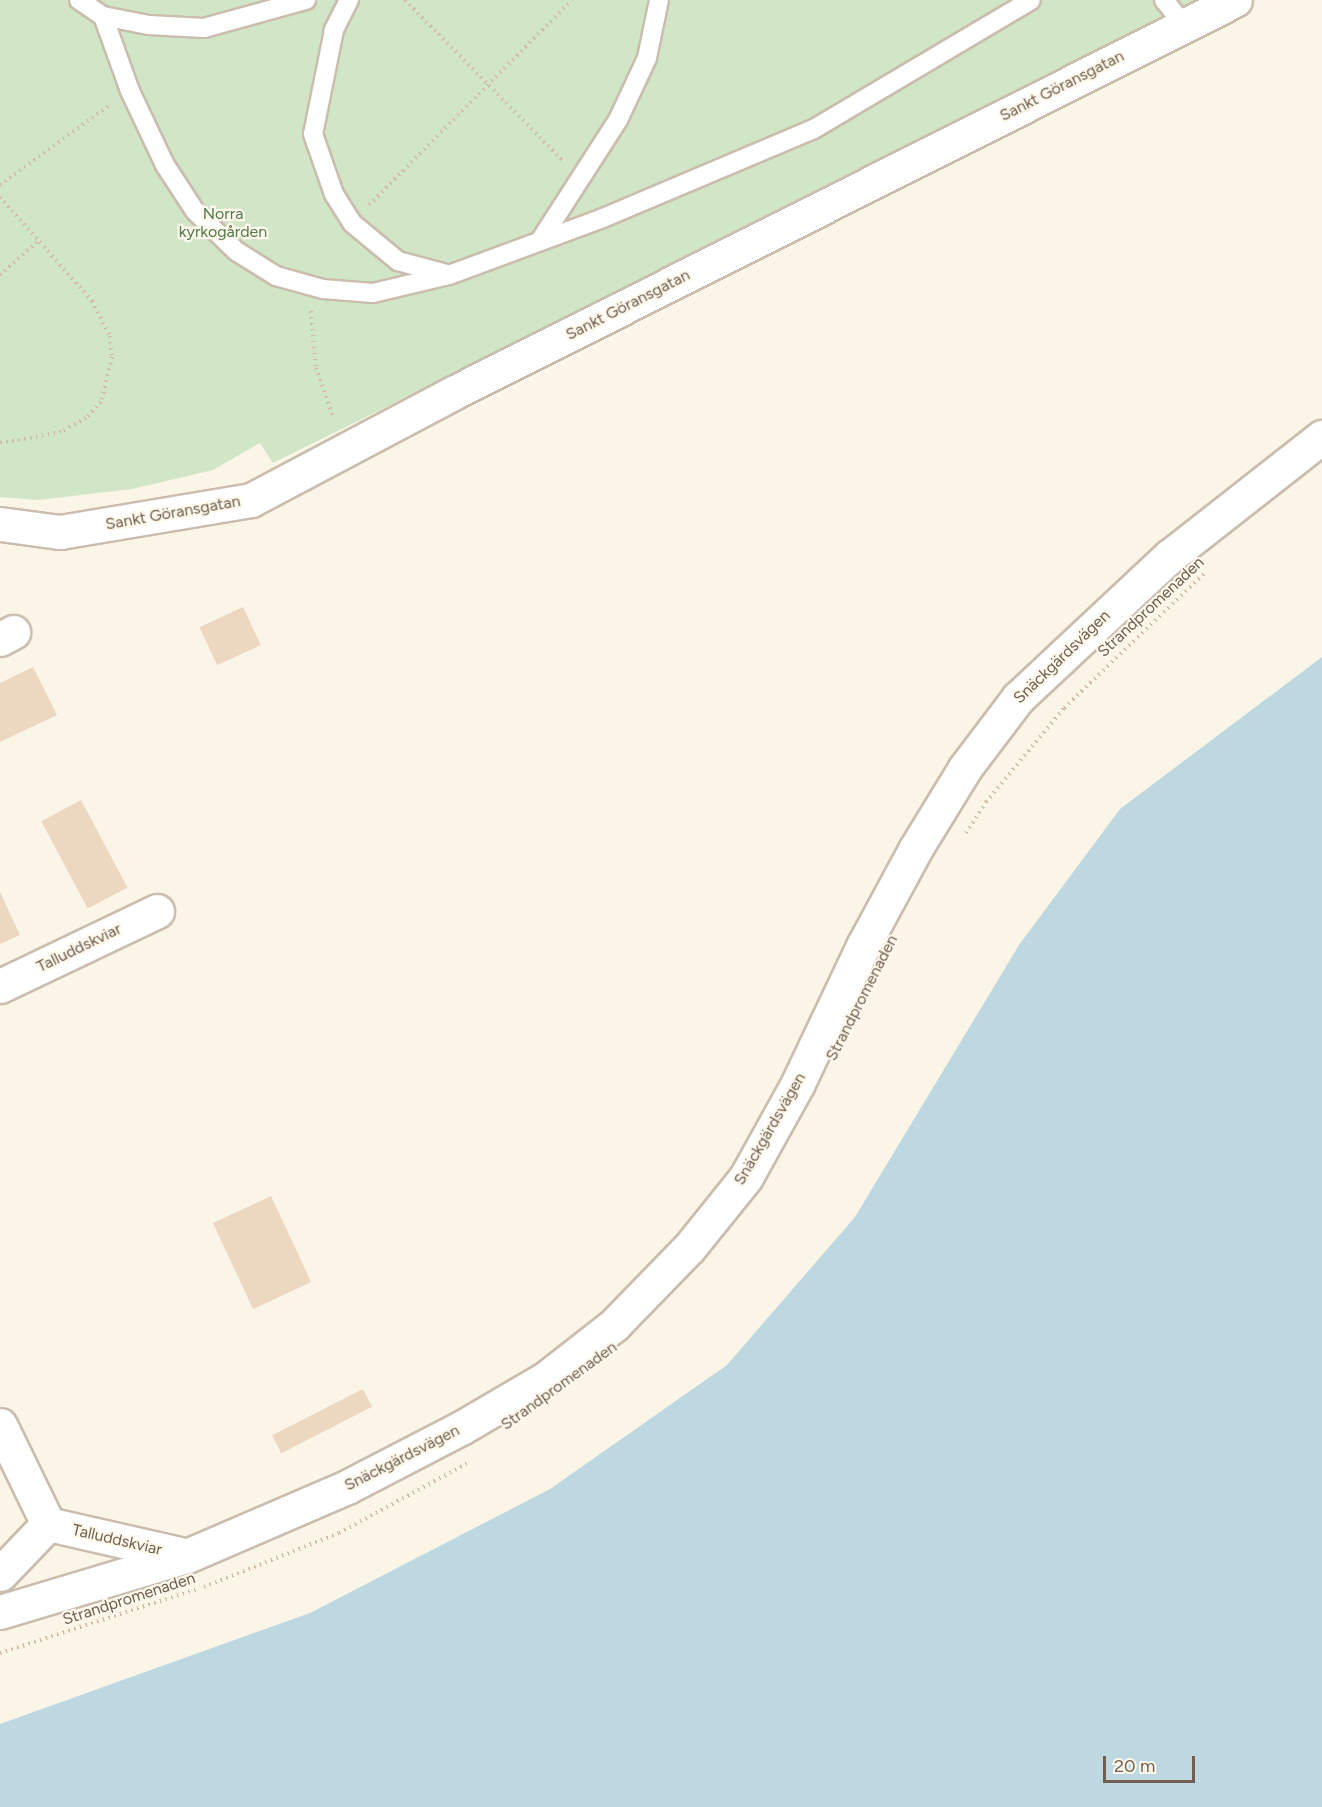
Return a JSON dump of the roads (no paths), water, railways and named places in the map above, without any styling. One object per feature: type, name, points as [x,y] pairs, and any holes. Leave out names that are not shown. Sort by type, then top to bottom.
[{"type":"street","name":"Sankt Göransgatan","points":[[0,524],[60,532],[251,500],[1174,12],[1235,0]]},
{"type":"street","name":"Snäckgärdsvägen","points":[[0,1612],[187,1556],[347,1487],[461,1428],[545,1379],[614,1324],[689,1248],[746,1177],[798,1083],[863,946],[916,848],[965,768],[1018,698],[1170,556],[1322,437]]},
{"type":"street","name":"Talluddskviar","points":[[0,986],[157,910]]},
{"type":"street","points":[[0,1425],[48,1524],[0,1575]]},
{"type":"street","name":"Talluddskviar","points":[[48,1524],[187,1556]]},
{"type":"lane","points":[[79,0],[103,16],[149,25],[204,28],[306,0]]},
{"type":"lane","points":[[349,0],[334,30],[313,134],[334,194],[351,223],[398,261],[449,275]]},
{"type":"lane","points":[[540,241],[618,120],[646,58],[659,0]]},
{"type":"lane","points":[[103,16],[130,90],[165,165],[195,211],[236,250],[276,276],[323,289],[373,293],[449,275],[540,241],[814,129],[1031,0]]},
{"type":"water","points":[[1322,657],[1322,1807],[0,1807],[0,1724],[310,1613],[550,1489],[727,1365],[855,1217],[1019,945],[1120,809]]},
{"type":"park label","name":"Norra kyrkogården","points":[[223,223]]}]
